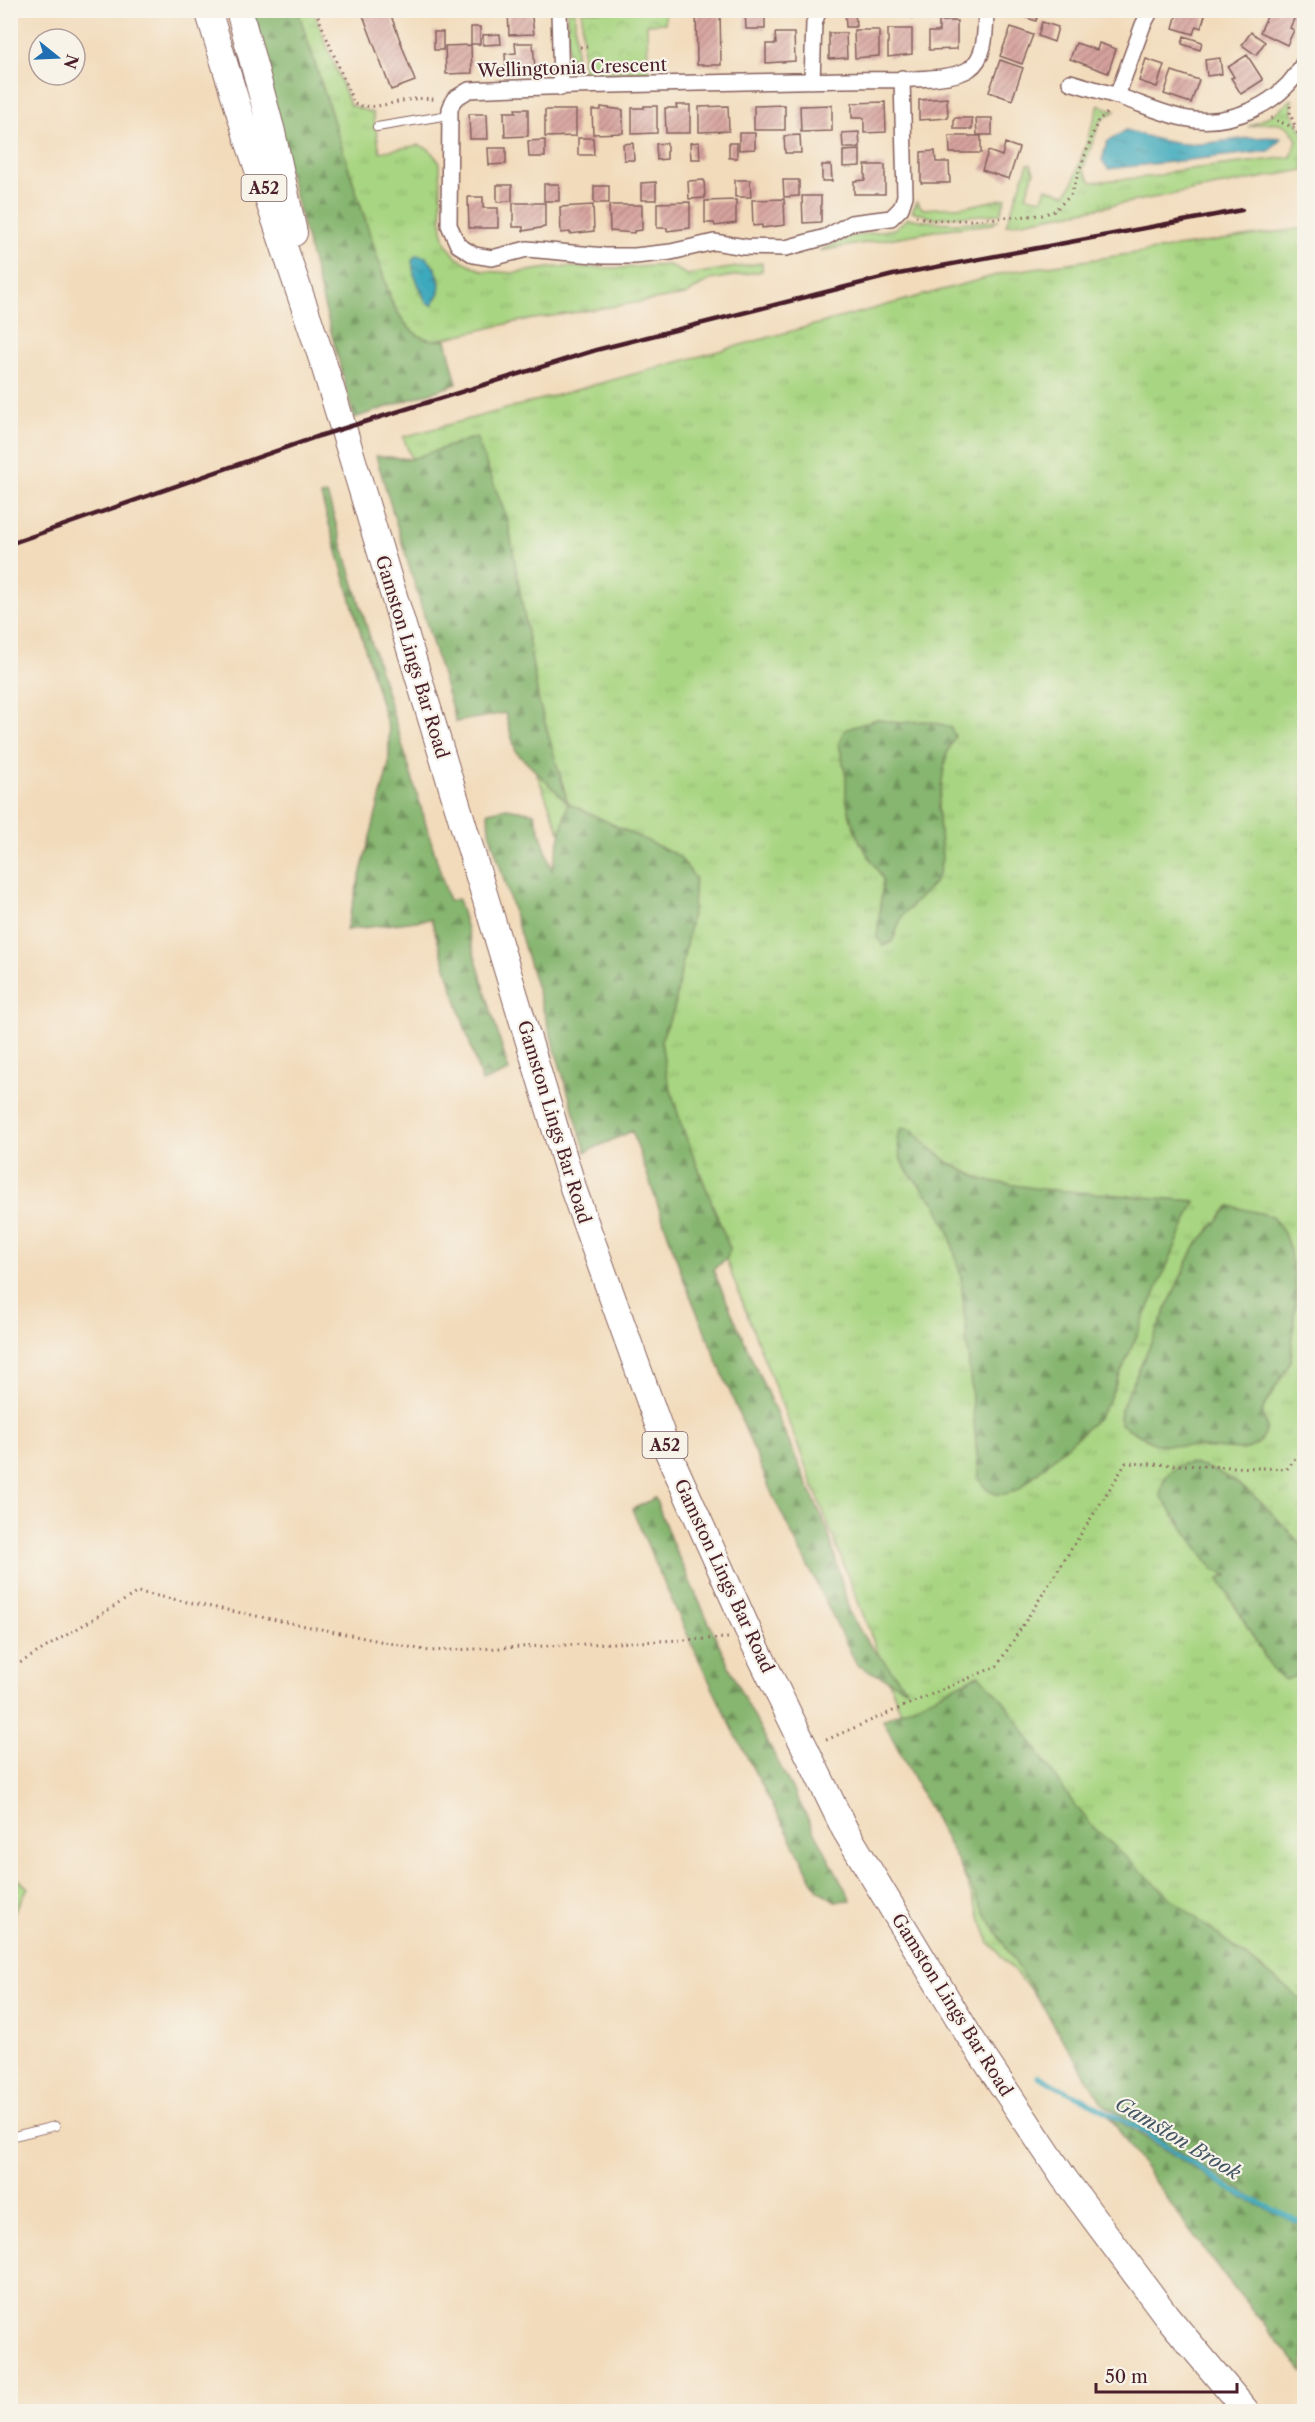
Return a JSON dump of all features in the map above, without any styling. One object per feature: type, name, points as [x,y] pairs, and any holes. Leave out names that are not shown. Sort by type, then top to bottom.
[{"type":"highway","name":"Gamston Lings Bar Road","points":[[208,10],[246,134],[324,365],[575,1194],[668,1452],[751,1637],[845,1830],[981,2054],[1064,2178],[1166,2315],[1247,2412]]},
{"type":"highway","name":"Gamston Lings Bar Road","points":[[239,10],[272,132],[324,365]]},
{"type":"street","points":[[559,10],[561,88]]},
{"type":"street","points":[[812,81],[814,23],[819,10]]},
{"type":"street","name":"Wellingtonia Crescent","points":[[450,115],[454,99],[469,90],[950,77],[969,69],[980,56],[985,36],[986,10]]},
{"type":"street","points":[[1116,102],[1143,25],[1151,10]]},
{"type":"street","points":[[1070,82],[1116,102],[1184,119],[1222,119],[1246,113],[1277,95],[1288,86],[1305,62]]},
{"type":"street","points":[[450,115],[449,225],[458,245],[474,255],[492,258],[527,249],[604,256],[635,256],[671,252],[714,242],[745,247],[786,248],[826,237],[851,223],[891,218],[901,208],[905,196],[902,78]]},
{"type":"lane","points":[[377,127],[450,115]]},
{"type":"lane","points":[[10,2137],[55,2126]]},
{"type":"path","points":[[326,10],[317,14],[354,104],[372,109],[400,100],[428,98]]},
{"type":"path","points":[[580,47],[587,47]]},
{"type":"path","points":[[901,208],[921,219],[931,220],[1042,215],[1061,206],[1076,184],[1098,120],[1116,102]]},
{"type":"path","points":[[1290,103],[1290,114],[1298,133]]},
{"type":"path","points":[[1264,117],[1282,121],[1305,139]]},
{"type":"path","points":[[805,1749],[997,1666],[1126,1463],[1287,1469],[1305,1446]]},
{"type":"path","points":[[10,1669],[138,1592],[429,1651],[751,1637]]},
{"type":"green space","points":[[246,11],[298,11],[392,303],[413,332],[427,339],[446,340],[457,384],[354,418]]},
{"type":"green space","points":[[298,11],[317,11],[314,12],[350,105],[373,113],[380,152],[419,145],[429,149],[440,163],[442,230],[446,244],[457,258],[483,271],[514,273],[556,267],[621,268],[669,265],[687,275],[762,263],[762,271],[710,280],[685,295],[515,322],[433,341],[419,338],[407,328],[392,303]],"holes":[[[435,267],[440,280],[438,297],[426,302],[414,274]]]},
{"type":"green space","points":[[567,11],[575,11],[576,57],[568,58]]},
{"type":"green space","points":[[582,11],[665,11],[665,23],[647,24],[648,72],[583,71]]},
{"type":"green space","points":[[1292,99],[1292,113],[1304,135],[1304,170],[1006,225],[1028,164],[1031,164],[1034,172],[1026,196],[1042,199],[1046,188],[1066,194],[1073,183],[1099,105],[1115,111],[1100,121],[1083,169],[1091,182],[1158,176],[1174,171],[1291,157],[1297,140],[1288,127],[1270,123],[1248,127],[1275,113]]},
{"type":"green space","points":[[1006,198],[1000,214],[933,218],[912,211],[917,202],[923,209],[969,206]]},
{"type":"green space","points":[[908,218],[953,223],[998,220],[993,224],[946,229],[819,251],[849,237],[894,229]]},
{"type":"green space","points":[[1304,228],[1304,2305],[990,1943],[590,908],[403,437],[1008,272]]},
{"type":"green space","points":[[476,437],[508,521],[539,702],[568,803],[516,752],[505,713],[456,722],[376,456],[411,459]]},
{"type":"green space","points":[[327,494],[449,901],[458,899],[509,1071],[482,1082],[431,919],[346,930],[389,764],[389,731],[321,496]]},
{"type":"green space","points":[[877,719],[899,723],[921,721],[937,723],[950,727],[955,736],[946,756],[938,807],[942,858],[939,873],[934,883],[902,916],[892,942],[883,946],[877,937],[883,879],[861,844],[851,820],[839,744],[844,730]]},
{"type":"green space","points":[[568,803],[679,856],[695,878],[693,908],[674,1009],[661,1040],[666,1073],[681,1124],[730,1249],[727,1258],[713,1270],[828,1531],[850,1614],[865,1639],[907,1689],[857,1665],[772,1494],[685,1283],[632,1131],[586,1152],[489,830],[488,812],[507,808],[534,813],[552,870]]},
{"type":"green space","points":[[901,1129],[914,1131],[928,1146],[951,1164],[983,1180],[1040,1189],[1195,1201],[1109,1400],[1098,1418],[1018,1490],[1006,1494],[995,1493],[985,1488],[979,1477],[961,1277],[949,1232],[935,1203],[908,1172],[901,1160],[897,1139]]},
{"type":"green space","points":[[1230,1206],[1272,1216],[1284,1233],[1290,1251],[1296,1292],[1291,1361],[1263,1409],[1266,1429],[1259,1442],[1240,1450],[1155,1444],[1120,1424],[1121,1409],[1194,1248]]},
{"type":"green space","points":[[1189,1463],[1225,1476],[1240,1485],[1254,1496],[1304,1548],[1304,1658],[1296,1676],[1285,1680],[1274,1672],[1219,1579],[1228,1575],[1214,1570],[1161,1497],[1161,1490],[1168,1474],[1177,1467]]},
{"type":"green space","points":[[655,1498],[673,1545],[742,1694],[851,1900],[835,1901],[818,1890],[724,1712],[632,1509]]},
{"type":"green space","points":[[979,1675],[1004,1701],[1068,1796],[1092,1826],[1174,1901],[1304,2001],[1304,2222],[1266,2206],[1103,2104],[983,1910],[883,1720]]},
{"type":"green space","points":[[11,1872],[28,1888],[11,1918]]},
{"type":"green space","points":[[1108,2114],[1242,2198],[1304,2226],[1304,2373],[1202,2246]]},
{"type":"water","points":[[1126,130],[1180,144],[1250,138],[1282,138],[1269,151],[1108,169],[1102,160],[1107,142]]},
{"type":"water","points":[[416,255],[426,257],[439,280],[439,292],[432,305],[426,302],[414,274],[412,261]]},
{"type":"building","points":[[361,10],[389,10],[415,81],[391,90]]},
{"type":"building","points":[[508,10],[531,10],[534,34],[509,35]]},
{"type":"building","points":[[696,10],[720,10],[721,65],[697,65]]},
{"type":"building","points":[[745,10],[765,10],[765,29],[746,29]]},
{"type":"building","points":[[912,10],[929,10],[929,18],[912,18]]},
{"type":"building","points":[[1014,10],[1040,10],[1036,21],[1013,13]]},
{"type":"building","points":[[1178,10],[1206,12],[1201,28],[1196,26],[1193,34],[1173,28]]},
{"type":"building","points":[[1270,10],[1298,10],[1290,28],[1294,30],[1287,45],[1260,32]]},
{"type":"building","points":[[845,11],[855,11],[856,27],[846,27]]},
{"type":"building","points":[[939,21],[957,21],[957,49],[929,50],[929,32],[939,32]]},
{"type":"building","points":[[1042,22],[1058,27],[1054,42],[1038,36]]},
{"type":"building","points":[[471,27],[480,27],[480,44],[471,44]]},
{"type":"building","points":[[1011,27],[1033,35],[1022,64],[1000,56]]},
{"type":"building","points":[[888,29],[912,29],[912,54],[888,57]]},
{"type":"building","points":[[854,30],[879,30],[879,56],[855,58]]},
{"type":"building","points":[[434,32],[443,32],[443,50],[434,50]]},
{"type":"building","points":[[1251,32],[1265,42],[1256,55],[1242,45]]},
{"type":"building","points":[[775,33],[794,33],[795,61],[766,63],[766,44],[776,44]]},
{"type":"building","points":[[829,33],[846,33],[847,58],[829,59]]},
{"type":"building","points":[[500,34],[501,44],[483,45],[483,35]]},
{"type":"building","points":[[1184,36],[1202,42],[1200,50],[1182,44]]},
{"type":"building","points":[[515,43],[533,43],[535,69],[506,71],[505,54],[516,53]]},
{"type":"building","points":[[1076,43],[1097,50],[1099,43],[1116,49],[1108,73],[1070,59]]},
{"type":"building","points":[[471,45],[472,73],[446,74],[445,46]]},
{"type":"building","points":[[1247,55],[1263,80],[1241,94],[1231,78],[1234,77],[1228,67]]},
{"type":"building","points":[[1220,58],[1222,74],[1207,76],[1205,60]]},
{"type":"building","points":[[1146,59],[1164,65],[1157,87],[1139,81]]},
{"type":"building","points":[[1000,60],[1023,68],[1012,100],[989,92]]},
{"type":"building","points":[[1172,71],[1199,80],[1191,103],[1164,94]]},
{"type":"building","points":[[947,98],[948,118],[919,120],[919,100]]},
{"type":"building","points":[[885,102],[886,132],[864,133],[864,118],[852,118],[852,103]]},
{"type":"building","points":[[676,105],[690,105],[690,133],[666,133],[665,108],[677,108]]},
{"type":"building","points":[[785,105],[785,130],[754,130],[754,106]]},
{"type":"building","points":[[832,105],[832,131],[801,132],[800,106]]},
{"type":"building","points":[[644,106],[657,106],[657,133],[632,134],[632,108],[644,108]]},
{"type":"building","points":[[728,106],[729,131],[699,132],[699,107]]},
{"type":"building","points":[[601,107],[623,110],[623,133],[593,134],[592,110],[601,110]]},
{"type":"building","points":[[515,109],[528,109],[528,136],[505,137],[504,112],[516,112]]},
{"type":"building","points":[[545,110],[576,110],[576,136],[545,137]]},
{"type":"building","points":[[469,114],[487,114],[488,139],[470,139]]},
{"type":"building","points":[[954,118],[972,118],[972,129],[954,129]]},
{"type":"building","points":[[976,118],[992,118],[992,135],[977,135]]},
{"type":"building","points":[[859,132],[860,148],[843,148],[842,133]]},
{"type":"building","points":[[739,133],[755,133],[755,149],[739,150]]},
{"type":"building","points":[[800,135],[801,153],[785,153],[784,136]]},
{"type":"building","points":[[949,136],[981,136],[981,153],[950,153]]},
{"type":"building","points":[[578,138],[593,138],[594,155],[578,155]]},
{"type":"building","points":[[545,140],[545,157],[529,157],[528,141]]},
{"type":"building","points":[[699,142],[700,159],[691,159],[690,143]]},
{"type":"building","points":[[633,143],[634,160],[624,160],[623,144]]},
{"type":"building","points":[[667,143],[667,159],[657,160],[656,144]]},
{"type":"building","points":[[729,143],[737,143],[737,158],[729,158]]},
{"type":"building","points":[[1005,143],[1019,148],[1009,179],[982,170],[988,151],[1002,156]]},
{"type":"building","points":[[488,148],[506,148],[506,164],[489,165]]},
{"type":"building","points":[[860,150],[860,166],[843,167],[843,151]]},
{"type":"building","points":[[935,151],[936,162],[949,162],[950,183],[921,183],[921,152]]},
{"type":"building","points":[[822,165],[831,165],[832,181],[822,181]]},
{"type":"building","points":[[865,165],[885,165],[885,194],[854,194],[854,181],[865,180]]},
{"type":"building","points":[[704,180],[705,198],[689,199],[688,181]]},
{"type":"building","points":[[735,180],[750,180],[751,197],[735,197]]},
{"type":"building","points":[[783,180],[799,180],[799,196],[784,197]]},
{"type":"building","points":[[656,182],[656,200],[641,200],[641,183]]},
{"type":"building","points":[[544,184],[559,184],[559,201],[544,201]]},
{"type":"building","points":[[497,185],[512,185],[512,201],[497,202]]},
{"type":"building","points":[[594,186],[609,186],[609,203],[594,203]]},
{"type":"building","points":[[802,196],[821,196],[821,222],[803,223]]},
{"type":"building","points":[[468,197],[483,197],[483,208],[498,208],[498,228],[469,228]]},
{"type":"building","points":[[784,199],[785,225],[762,228],[762,225],[753,226],[752,200]]},
{"type":"building","points":[[736,200],[736,223],[715,226],[714,223],[705,223],[705,201]]},
{"type":"building","points":[[690,202],[690,228],[667,231],[667,228],[657,228],[657,203]]},
{"type":"building","points":[[513,203],[545,203],[545,227],[523,231],[523,227],[513,227]]},
{"type":"building","points":[[593,205],[594,231],[561,233],[560,207]]},
{"type":"building","points":[[609,205],[642,205],[642,230],[634,231],[634,233],[610,231]]},
{"type":"waterway","name":"Gamston Brook","points":[[1038,2076],[1138,2128],[1234,2191],[1304,2224]]},
{"type":"railway","points":[[10,544],[319,436],[596,350],[893,275],[1242,210]]}]
